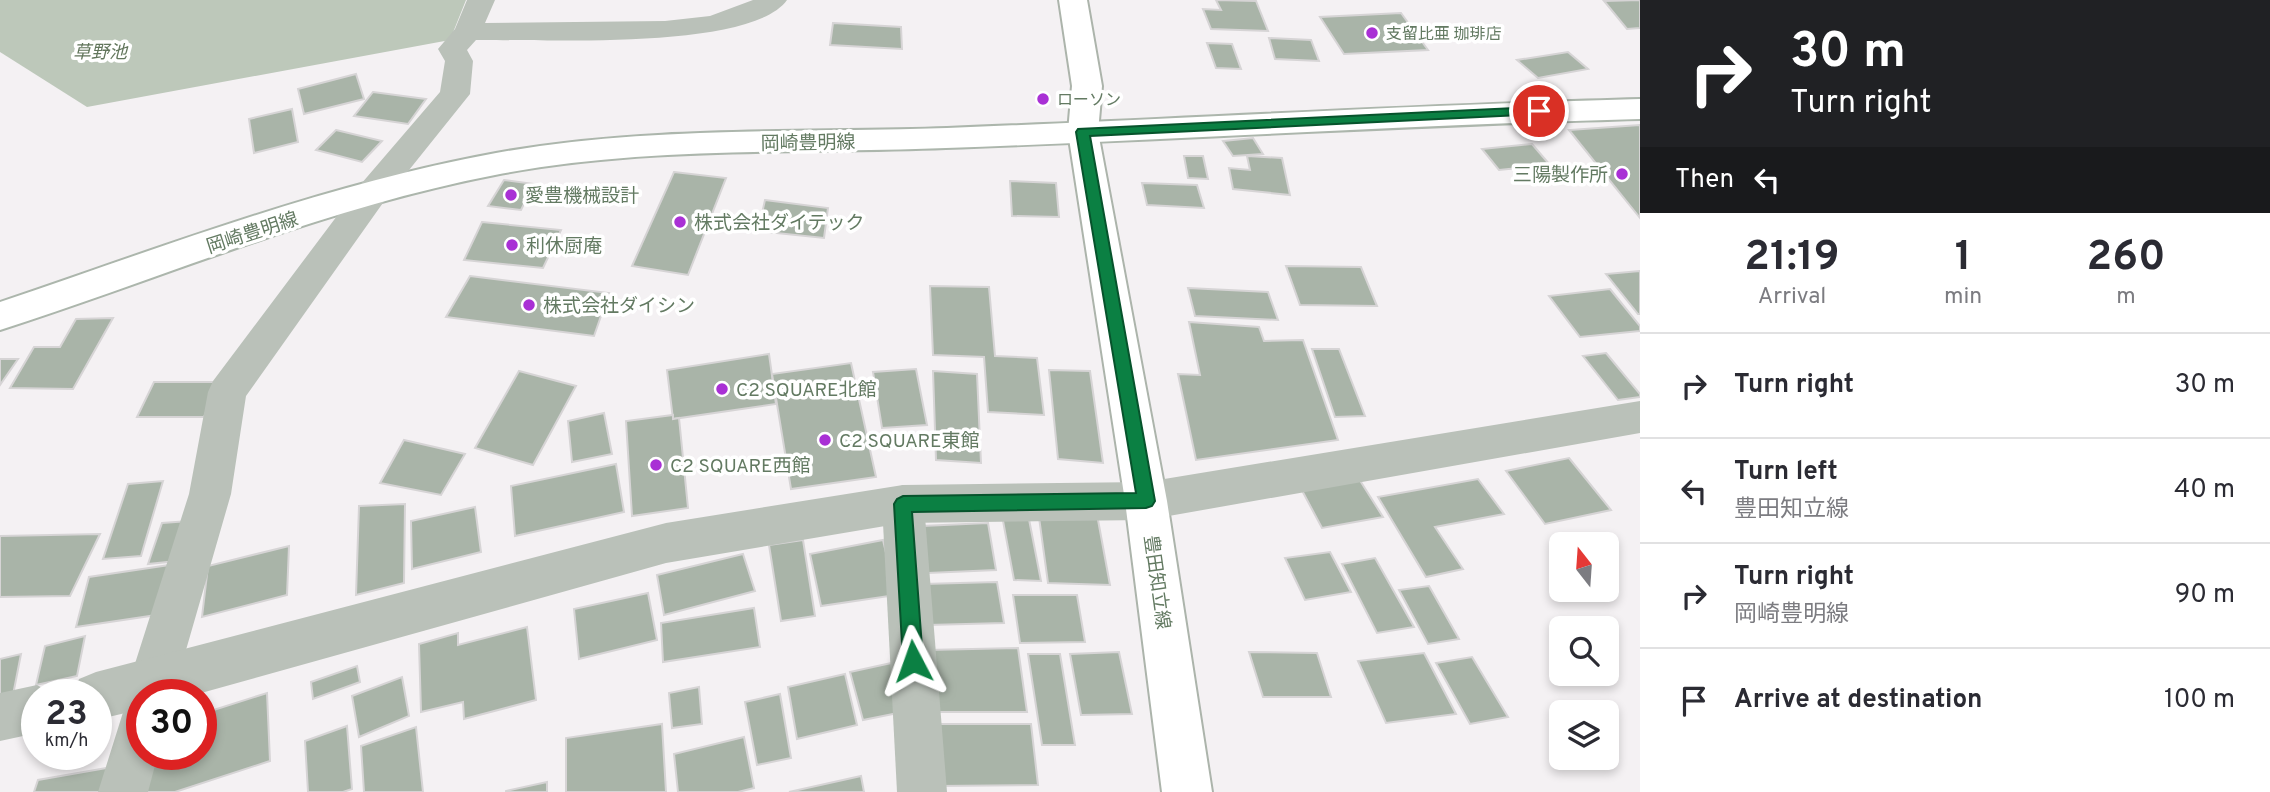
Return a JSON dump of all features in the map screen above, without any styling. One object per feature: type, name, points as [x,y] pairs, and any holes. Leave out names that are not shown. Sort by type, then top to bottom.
[{"type":"main road","name":"豊田知立線","points":[[1073,0],[1087,86],[1083,132],[1146,501],[1187,792]]},
{"type":"main road","name":"岡崎豊明線","points":[[0,316],[373,192],[498,164],[647,144],[835,142],[1462,113],[1640,108]]},
{"type":"street","points":[[154,679],[210,494],[227,392],[373,192],[456,94],[459,61],[452,50],[468,32],[481,0]]},
{"type":"street","points":[[468,32],[676,29],[721,21],[760,8],[773,0]]},
{"type":"street","points":[[217,679],[666,543],[903,504],[1146,501],[1640,417]]},
{"type":"street","points":[[903,504],[922,792]]},
{"type":"street","points":[[0,717],[21,712]]},
{"type":"street","points":[[123,792],[129,770]]},
{"type":"water","name":"草野池","points":[[0,0],[466,0],[450,40],[87,107],[0,52]]},
{"type":"building","points":[[1216,0],[1256,1],[1268,31],[1211,29],[1203,9],[1221,10]]},
{"type":"building","points":[[1640,0],[1640,28],[1627,29],[1604,1]]},
{"type":"building","points":[[1401,13],[1428,50],[1344,54],[1320,17]]},
{"type":"building","points":[[833,23],[901,27],[902,49],[830,45]]},
{"type":"building","points":[[1269,38],[1311,40],[1319,61],[1275,59]]},
{"type":"building","points":[[1207,43],[1232,44],[1241,69],[1216,68]]},
{"type":"building","points":[[1568,52],[1588,69],[1538,78],[1517,60]]},
{"type":"building","points":[[356,74],[364,99],[304,114],[298,89]]},
{"type":"building","points":[[373,92],[426,99],[408,124],[354,116]]},
{"type":"building","points":[[292,109],[298,142],[254,153],[249,119]]},
{"type":"building","name":"三陽製作所","points":[[1640,125],[1640,218],[1569,130]]},
{"type":"building","points":[[336,130],[382,141],[362,162],[316,150]]},
{"type":"building","points":[[1253,138],[1263,154],[1233,156],[1223,141]]},
{"type":"building","points":[[1532,144],[1550,165],[1499,170],[1482,149]]},
{"type":"building","points":[[1184,156],[1203,156],[1208,179],[1188,178]]},
{"type":"building","points":[[1247,156],[1282,158],[1290,195],[1233,189],[1229,168],[1250,170]]},
{"type":"building","name":"株式会社ダイテック","points":[[674,172],[726,178],[688,275],[632,266]]},
{"type":"building","name":"愛豊機械設計","points":[[504,180],[534,184],[521,210],[488,206]]},
{"type":"building","points":[[1010,181],[1056,183],[1059,217],[1012,216]]},
{"type":"building","points":[[1142,183],[1197,185],[1204,208],[1147,205]]},
{"type":"building","points":[[765,200],[828,208],[824,238],[758,231]]},
{"type":"building","name":"利休厨庵","points":[[482,222],[561,230],[543,268],[464,260]]},
{"type":"building","points":[[1286,266],[1361,267],[1377,306],[1300,305]]},
{"type":"building","points":[[1640,271],[1640,314],[1638,314],[1606,274]]},
{"type":"building","name":"株式会社ダイシン","points":[[470,276],[609,293],[594,336],[446,317]]},
{"type":"building","points":[[930,286],[989,287],[995,356],[1037,358],[1044,415],[988,412],[984,357],[933,355]]},
{"type":"building","points":[[1188,288],[1268,292],[1278,320],[1195,316]]},
{"type":"building","points":[[1610,289],[1640,326],[1640,331],[1580,337],[1549,296]]},
{"type":"building","points":[[113,318],[73,389],[10,388],[34,347],[60,347],[76,319]]},
{"type":"building","points":[[1189,322],[1259,327],[1264,341],[1303,340],[1338,440],[1196,460],[1178,374],[1200,375]]},
{"type":"building","points":[[1312,349],[1339,349],[1365,416],[1335,417]]},
{"type":"building","points":[[1606,353],[1640,397],[1618,400],[1583,356]]},
{"type":"building","name":"C2 SQUARE北館","points":[[769,354],[776,404],[673,419],[667,370]]},
{"type":"building","points":[[0,359],[18,359],[0,385]]},
{"type":"building","name":"C2 SQUARE東館","points":[[851,363],[876,477],[791,489],[772,374]]},
{"type":"building","points":[[916,369],[927,425],[882,428],[873,372]]},
{"type":"building","points":[[1049,370],[1090,371],[1103,463],[1058,459]]},
{"type":"building","points":[[519,371],[576,386],[533,465],[475,448]]},
{"type":"building","points":[[933,371],[977,374],[981,463],[936,460]]},
{"type":"building","points":[[154,382],[219,382],[204,417],[137,417]]},
{"type":"building","points":[[604,413],[612,454],[572,462],[568,421]]},
{"type":"building","name":"C2 SQUARE西館","points":[[673,415],[673,419],[679,418],[688,508],[632,516],[626,421]]},
{"type":"building","points":[[404,440],[465,454],[441,495],[380,483]]},
{"type":"building","points":[[1569,458],[1611,510],[1545,524],[1506,471]]},
{"type":"building","points":[[616,464],[624,512],[515,536],[511,486]]},
{"type":"building","points":[[1354,471],[1383,517],[1322,528],[1297,481]]},
{"type":"building","points":[[1478,479],[1504,514],[1435,527],[1463,569],[1426,577],[1378,497]]},
{"type":"building","points":[[163,481],[141,556],[103,559],[128,484]]},
{"type":"building","points":[[405,504],[404,583],[356,595],[359,506]]},
{"type":"building","points":[[475,507],[481,552],[412,569],[411,521]]},
{"type":"building","points":[[1027,509],[1041,581],[1014,580],[1001,510]]},
{"type":"building","points":[[1096,509],[1110,585],[1048,583],[1038,510]]},
{"type":"building","points":[[189,521],[177,561],[148,564],[162,523]]},
{"type":"building","points":[[988,523],[996,570],[928,573],[922,526]]},
{"type":"building","points":[[100,534],[70,596],[0,597],[0,536]]},
{"type":"building","points":[[803,540],[815,616],[781,621],[769,545]]},
{"type":"building","points":[[883,540],[896,595],[821,606],[810,554]]},
{"type":"building","points":[[289,546],[287,595],[202,617],[208,566]]},
{"type":"building","points":[[1330,552],[1351,592],[1305,600],[1285,558]]},
{"type":"building","points":[[743,554],[755,591],[664,615],[657,575]]},
{"type":"building","points":[[1375,558],[1414,627],[1377,633],[1342,564]]},
{"type":"building","points":[[176,564],[163,614],[76,627],[89,577]]},
{"type":"building","points":[[997,582],[1004,623],[928,625],[923,584]]},
{"type":"building","points":[[1429,586],[1459,639],[1428,644],[1399,590]]},
{"type":"building","points":[[648,593],[657,640],[579,659],[574,609]]},
{"type":"building","points":[[1013,595],[1077,595],[1085,642],[1020,643]]},
{"type":"building","points":[[754,608],[760,647],[663,662],[661,623]]},
{"type":"building","points":[[527,627],[536,700],[464,719],[463,702],[421,712],[419,644],[458,633],[458,645]]},
{"type":"building","points":[[85,636],[77,676],[37,679],[45,646]]},
{"type":"building","points":[[1018,648],[1027,712],[934,712],[927,650]]},
{"type":"building","points":[[1119,652],[1132,714],[1081,715],[1070,654]]},
{"type":"building","points":[[1249,652],[1317,653],[1331,697],[1263,697]]},
{"type":"building","points":[[1424,653],[1456,714],[1386,723],[1358,661]]},
{"type":"building","points":[[21,654],[13,695],[0,698],[0,659]]},
{"type":"building","points":[[1028,654],[1060,654],[1075,745],[1042,745]]},
{"type":"building","points":[[1472,657],[1508,717],[1470,724],[1436,663]]},
{"type":"building","points":[[896,662],[908,711],[863,720],[850,672]]},
{"type":"building","points":[[357,666],[360,682],[313,699],[311,682]]},
{"type":"building","points":[[845,674],[857,725],[797,739],[788,687]]},
{"type":"building","points":[[402,677],[409,716],[359,737],[352,696]]},
{"type":"building","points":[[699,687],[702,724],[672,728],[669,693]]},
{"type":"building","points":[[267,693],[270,761],[175,792],[146,792],[148,770],[217,770],[217,709]]},
{"type":"building","points":[[780,694],[791,758],[757,765],[745,702]]},
{"type":"building","points":[[662,724],[666,792],[566,792],[566,738]]},
{"type":"building","points":[[931,724],[1031,724],[1038,785],[937,786]]},
{"type":"building","points":[[347,726],[352,789],[343,792],[308,792],[305,741]]},
{"type":"building","points":[[416,727],[423,792],[364,792],[361,746]]},
{"type":"building","points":[[744,737],[754,788],[738,792],[678,792],[674,754]]},
{"type":"building","points":[[95,770],[111,770],[105,792],[34,792],[38,780]]},
{"type":"building","points":[[861,776],[864,792],[789,792]]},
{"type":"building","points":[[547,782],[547,792],[506,792],[506,791]]},
{"type":"place","name":"支留比亜 珈琲店","points":[[1372,33]]},
{"type":"place","name":"ローソン","points":[[1043,99]]},
{"type":"place","name":"三陽製作所","points":[[1622,174]]},
{"type":"place","name":"愛豊機械設計","points":[[511,195]]},
{"type":"place","name":"株式会社ダイテック","points":[[680,222]]},
{"type":"place","name":"利休厨庵","points":[[512,245]]},
{"type":"place","name":"株式会社ダイシン","points":[[529,305]]},
{"type":"place","name":"C2 SQUARE北館","points":[[722,389]]},
{"type":"place","name":"C2 SQUARE東館","points":[[825,440]]},
{"type":"place","name":"C2 SQUARE西館","points":[[656,465]]},
{"type":"route","points":[[913,661],[903,504],[1146,501],[1083,132],[1539,111]]}]
